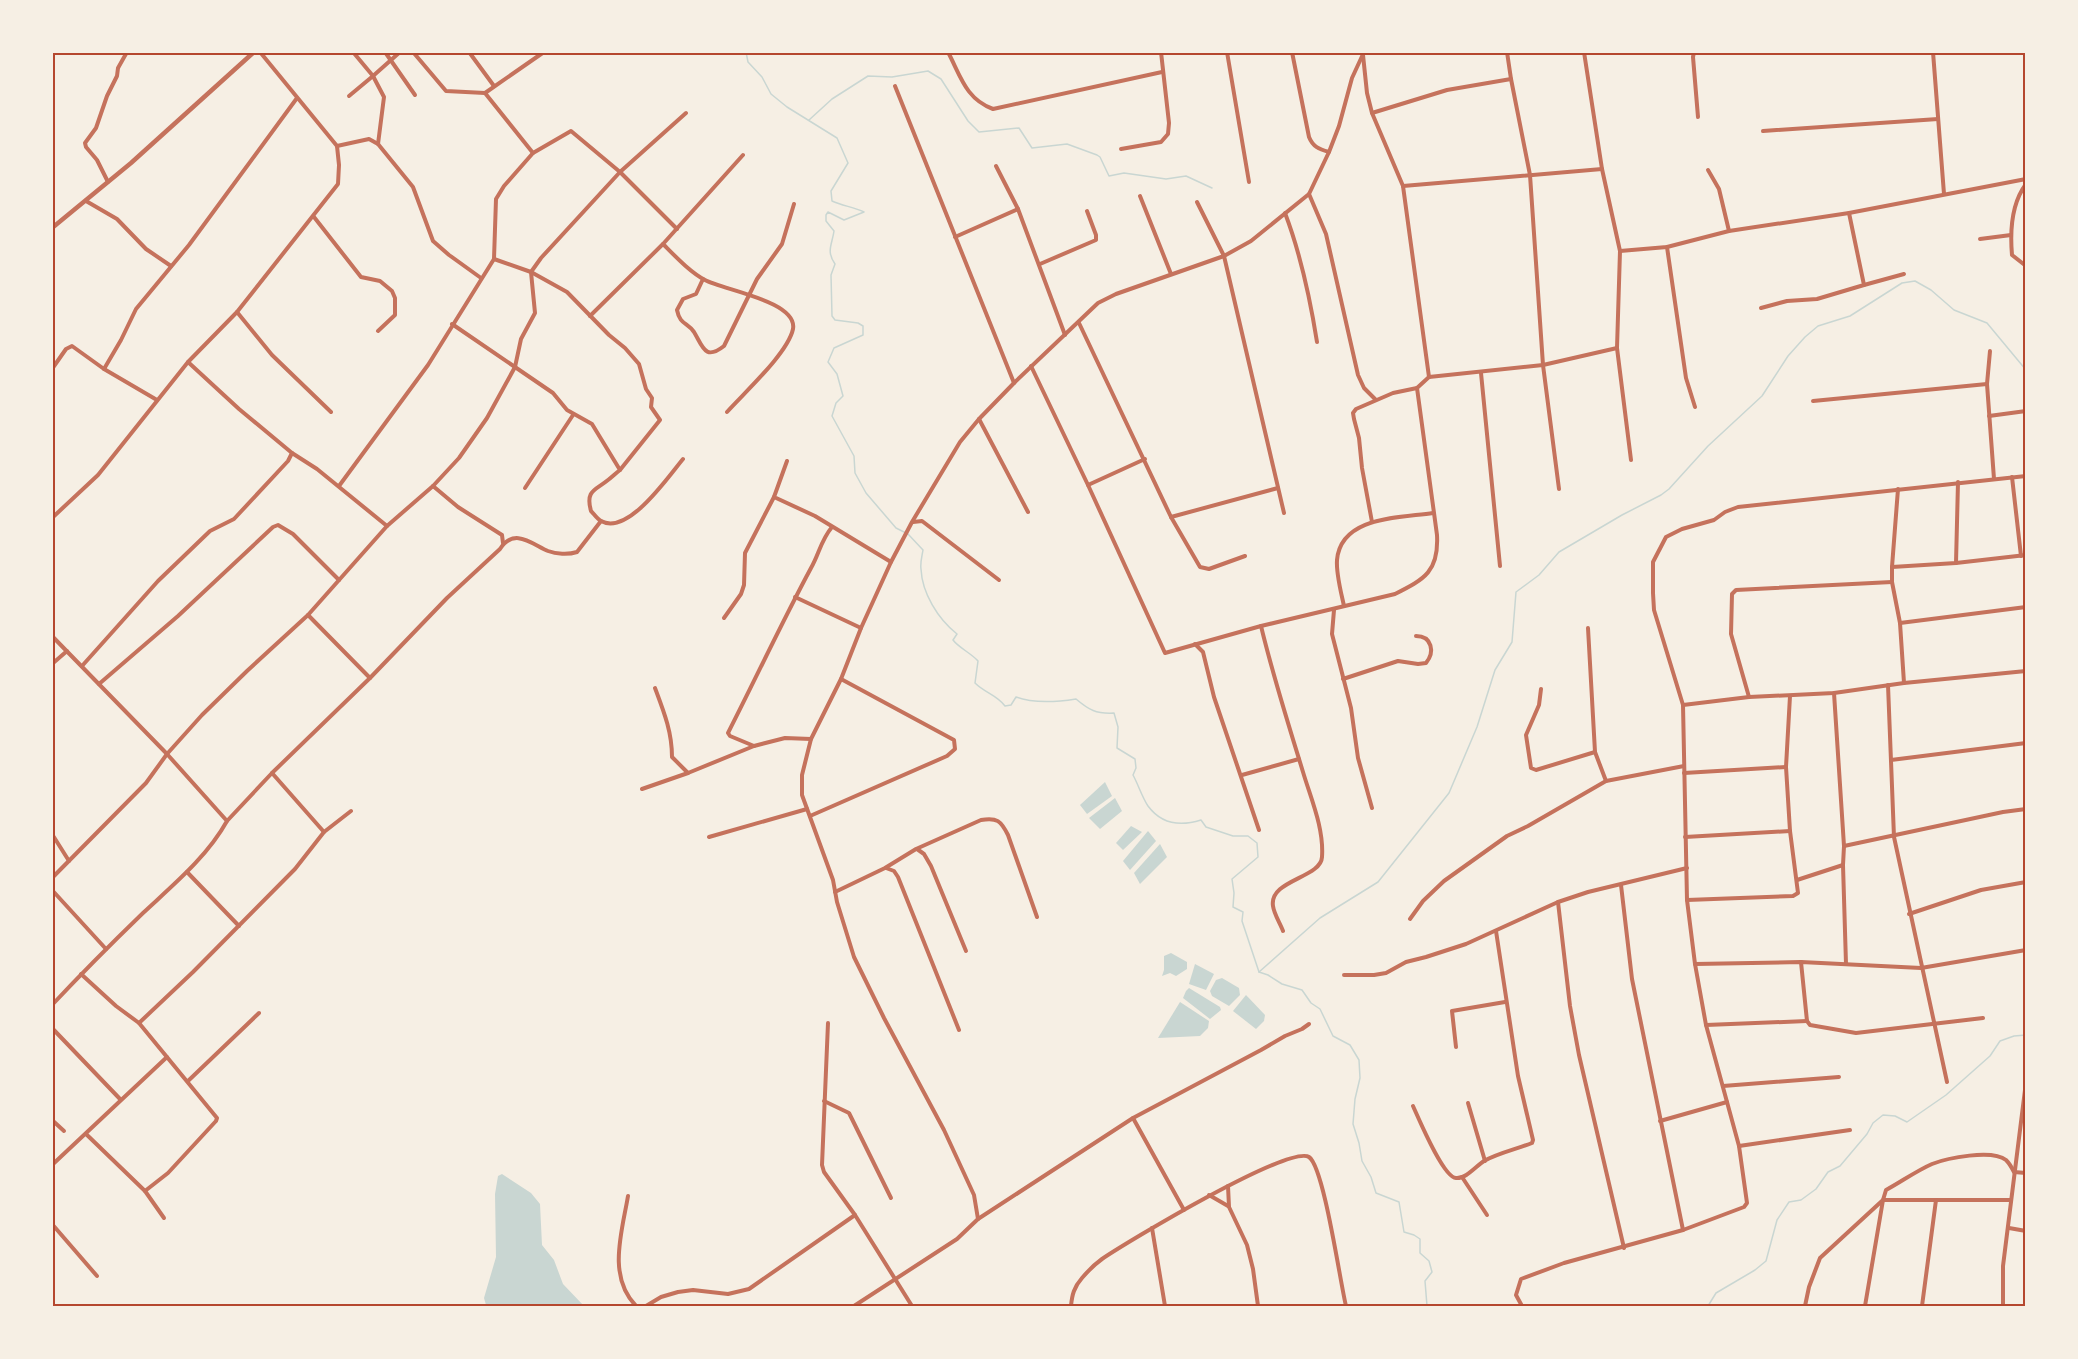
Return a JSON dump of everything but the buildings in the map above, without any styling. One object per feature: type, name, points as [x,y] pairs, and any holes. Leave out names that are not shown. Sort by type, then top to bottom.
[{"type":"street","points":[[108,183],[97,160],[85,143],[96,128],[117,76],[118,68],[127,52]]},
{"type":"street","points":[[52,518],[98,475],[188,362],[237,312],[338,184],[337,146],[260,52]]},
{"type":"street","points":[[353,52],[373,76],[384,97],[378,144]]},
{"type":"street","points":[[385,52],[416,95]]},
{"type":"street","points":[[349,96],[400,52]]},
{"type":"street","points":[[413,52],[446,90],[485,93],[544,52]]},
{"type":"street","points":[[469,52],[494,86]]},
{"type":"street","points":[[1121,149],[1161,142],[1168,134],[1169,123],[1161,52]]},
{"type":"street","points":[[1227,52],[1249,182]]},
{"type":"street","points":[[1292,52],[1309,137],[1312,144],[1329,152]]},
{"type":"street","points":[[1507,52],[1530,175],[1543,365],[1559,489]]},
{"type":"street","points":[[1584,52],[1602,169],[1620,250],[1617,348],[1631,460]]},
{"type":"street","points":[[1694,52],[1698,117]]},
{"type":"street","points":[[1933,52],[1944,194]]},
{"type":"street","points":[[52,228],[108,183],[252,53]]},
{"type":"street","points":[[950,53],[968,92],[982,105],[993,110],[1162,72]]},
{"type":"street","points":[[978,1219],[975,1195],[944,1130],[854,957],[830,869],[802,795],[801,784],[811,740],[841,679],[891,562],[960,442],[1014,383],[1098,303],[1224,256],[1251,241],[1309,194],[1329,152],[1353,78],[1364,53]]},
{"type":"street","points":[[1364,53],[1367,93],[1372,112],[1403,186],[1429,377]]},
{"type":"street","points":[[1372,112],[1447,90],[1511,79]]},
{"type":"street","points":[[895,86],[1014,383]]},
{"type":"street","points":[[485,93],[533,153]]},
{"type":"street","points":[[104,369],[136,309],[297,98]]},
{"type":"street","points":[[52,878],[146,783],[167,754],[247,671],[308,615],[387,526],[433,486],[459,458],[487,418],[515,367],[521,339],[535,313],[531,272],[541,258],[620,172],[686,113]]},
{"type":"street","points":[[1763,131],[1938,119]]},
{"type":"street","points":[[339,486],[428,365],[494,259],[496,199],[504,186],[533,153],[571,130],[620,172],[677,229]]},
{"type":"street","points":[[337,146],[369,139],[378,144],[413,187],[433,241],[481,278]]},
{"type":"street","points":[[590,316],[663,244],[742,155]]},
{"type":"street","points":[[996,166],[1018,209],[1065,335]]},
{"type":"street","points":[[1403,186],[1602,169]]},
{"type":"street","points":[[1708,170],[1719,189],[1729,231]]},
{"type":"street","points":[[1620,250],[1666,247],[1729,231],[1850,213],[2025,179]]},
{"type":"street","points":[[2025,184],[2016,201],[2011,235],[2012,255],[2025,266]]},
{"type":"street","points":[[1309,194],[1326,234],[1358,375],[1364,388],[1376,399]]},
{"type":"street","points":[[1140,196],[1171,274]]},
{"type":"street","points":[[86,201],[117,219],[146,249],[171,266]]},
{"type":"street","points":[[1197,202],[1224,256],[1284,513]]},
{"type":"street","points":[[703,279],[696,294],[683,299],[677,310],[680,320],[693,330],[703,349],[708,352],[718,351],[724,345],[765,266],[782,244],[794,204]]},
{"type":"street","points":[[955,237],[1018,209]]},
{"type":"street","points":[[1040,264],[1096,240],[1087,211]]},
{"type":"street","points":[[1286,213],[1308,286],[1317,342]]},
{"type":"street","points":[[1850,213],[1864,285]]},
{"type":"street","points":[[314,217],[361,277],[380,281],[392,291],[395,298],[394,315],[378,331]]},
{"type":"street","points":[[1980,239],[2011,235]]},
{"type":"street","points":[[663,244],[676,258],[703,279],[750,294],[789,314],[793,328],[782,350],[727,412]]},
{"type":"street","points":[[1666,247],[1686,378],[1695,407]]},
{"type":"street","points":[[494,259],[531,272],[567,292],[639,364],[646,389],[652,398],[651,407],[660,420],[620,470],[608,481],[598,485],[591,494],[591,511],[601,521],[615,523],[626,520],[639,509],[683,459]]},
{"type":"street","points":[[1761,308],[1787,301],[1817,299],[1904,274]]},
{"type":"street","points":[[237,312],[272,355],[331,412]]},
{"type":"street","points":[[1079,323],[1145,459],[1170,517],[1200,567],[1209,569],[1245,556]]},
{"type":"street","points":[[452,324],[553,393],[573,416],[592,424],[620,470]]},
{"type":"street","points":[[52,369],[66,349],[72,346],[104,369],[157,400]]},
{"type":"street","points":[[1372,522],[1353,413],[1356,409],[1393,393],[1417,388],[1429,377],[1543,365],[1617,348]]},
{"type":"street","points":[[1990,351],[1987,384],[1994,478]]},
{"type":"street","points":[[188,362],[239,410],[292,453],[339,486],[387,526]]},
{"type":"street","points":[[1031,366],[1165,653],[1261,626],[1395,594],[1413,585],[1433,567],[1438,553],[1417,388]]},
{"type":"street","points":[[1481,373],[1500,566]]},
{"type":"street","points":[[1813,401],[1987,384]]},
{"type":"street","points":[[1989,416],[2025,411]]},
{"type":"street","points":[[525,488],[573,416]]},
{"type":"street","points":[[979,419],[1028,512]]},
{"type":"street","points":[[82,666],[158,581],[210,531],[234,519],[288,461],[292,453]]},
{"type":"street","points":[[1088,484],[1145,459]]},
{"type":"street","points":[[723,618],[741,594],[744,585],[745,553],[774,497],[787,461]]},
{"type":"street","points":[[1522,1306],[1516,1295],[1521,1279],[1564,1263],[1683,1230],[1746,1205],[1739,1146],[1706,1025],[1686,900],[1683,705],[1653,602],[1653,562],[1666,537],[1682,529],[1714,520],[1738,507],[2025,476]]},
{"type":"street","points":[[1892,567],[2023,556],[2012,477]]},
{"type":"street","points":[[1956,563],[1958,482]]},
{"type":"street","points":[[433,486],[458,507],[502,535],[511,539],[532,541],[548,551],[572,554],[577,552],[601,521]]},
{"type":"street","points":[[1170,517],[1278,488]]},
{"type":"street","points":[[1898,489],[1892,582],[1900,623],[1904,683]]},
{"type":"street","points":[[774,497],[815,516],[891,562]]},
{"type":"street","points":[[1344,606],[1337,561],[1340,546],[1349,533],[1372,522],[1433,513]]},
{"type":"street","points":[[912,522],[922,521],[999,580]]},
{"type":"street","points":[[99,684],[178,616],[273,527],[278,525],[293,534],[339,580]]},
{"type":"street","points":[[754,746],[728,733],[795,597],[815,562],[822,540],[832,527]]},
{"type":"street","points":[[52,1005],[106,949],[187,872],[210,847],[227,821],[272,773],[370,678],[447,598],[500,549],[503,543],[502,535]]},
{"type":"street","points":[[503,543],[511,539]]},
{"type":"street","points":[[1749,697],[1731,634],[1734,591],[1892,582]]},
{"type":"street","points":[[795,597],[861,628]]},
{"type":"street","points":[[1900,623],[2025,607]]},
{"type":"street","points":[[1334,610],[1332,634],[1351,708],[1358,758],[1372,808]]},
{"type":"street","points":[[308,615],[370,678]]},
{"type":"street","points":[[1261,626],[1273,679],[1320,828],[1322,855],[1321,862],[1314,869],[1292,881],[1273,898],[1273,905],[1283,931]]},
{"type":"street","points":[[1588,628],[1595,752],[1606,781]]},
{"type":"street","points":[[52,636],[167,754],[227,821]]},
{"type":"street","points":[[1343,679],[1398,660],[1418,664],[1426,663],[1431,652],[1429,642],[1423,636],[1416,636]]},
{"type":"street","points":[[1207,640],[1203,652],[1214,697],[1259,830]]},
{"type":"street","points":[[1194,644],[1203,652]]},
{"type":"street","points":[[52,664],[67,651]]},
{"type":"street","points":[[1683,705],[1749,697],[1834,693],[1904,683],[2025,671]]},
{"type":"street","points":[[810,816],[947,756],[955,749],[954,740],[841,679]]},
{"type":"street","points":[[1888,685],[1894,837],[1947,1082]]},
{"type":"street","points":[[655,688],[669,725],[672,757],[688,773]]},
{"type":"street","points":[[1541,689],[1539,705],[1526,735],[1531,768],[1536,770],[1595,752]]},
{"type":"street","points":[[1834,693],[1844,846],[1846,964]]},
{"type":"street","points":[[1686,900],[1793,896],[1798,893],[1790,831],[1786,767],[1790,696]]},
{"type":"street","points":[[642,789],[754,746],[785,738],[811,740]]},
{"type":"street","points":[[1891,760],[2025,743]]},
{"type":"street","points":[[1242,776],[1299,759]]},
{"type":"street","points":[[1410,920],[1432,893],[1472,859],[1507,836],[1606,781],[1684,766]]},
{"type":"street","points":[[1684,773],[1786,767]]},
{"type":"street","points":[[272,773],[324,832]]},
{"type":"street","points":[[709,837],[807,809]]},
{"type":"street","points":[[1844,846],[2025,809]]},
{"type":"street","points":[[139,1023],[295,869],[324,832],[351,811]]},
{"type":"street","points":[[835,892],[885,868],[916,849],[981,820],[991,818],[1002,823],[1037,917]]},
{"type":"street","points":[[1685,837],[1790,831]]},
{"type":"street","points":[[52,834],[69,861]]},
{"type":"street","points":[[916,849],[924,854],[931,866],[966,951]]},
{"type":"street","points":[[1797,880],[1843,865]]},
{"type":"street","points":[[885,868],[894,871],[898,877],[959,1030]]},
{"type":"street","points":[[1344,975],[1386,974],[1406,962],[1466,944],[1558,902],[1588,892],[1687,868]]},
{"type":"street","points":[[187,872],[239,926]]},
{"type":"street","points":[[1909,914],[1981,890],[2025,882]]},
{"type":"street","points":[[1621,885],[1632,980],[1683,1230]]},
{"type":"street","points":[[52,890],[106,949]]},
{"type":"street","points":[[1558,902],[1570,1006],[1579,1054],[1624,1248]]},
{"type":"street","points":[[1413,1106],[1444,1166],[1454,1178],[1462,1177],[1485,1161],[1532,1143],[1505,1002],[1496,931]]},
{"type":"street","points":[[1695,964],[1801,962],[1921,968],[2025,950]]},
{"type":"street","points":[[1801,962],[1807,1021],[1810,1025],[1856,1033],[1983,1018]]},
{"type":"street","points":[[81,974],[116,1006],[139,1023],[188,1081],[214,1114],[216,1120],[168,1173],[145,1191]]},
{"type":"street","points":[[1456,1047],[1452,1011],[1505,1002]]},
{"type":"street","points":[[188,1081],[259,1013]]},
{"type":"street","points":[[1706,1025],[1807,1021]]},
{"type":"street","points":[[828,1023],[822,1165],[824,1172],[855,1215],[912,1306]]},
{"type":"street","points":[[854,1306],[957,1239],[978,1219],[1133,1118],[1309,1024]]},
{"type":"street","points":[[52,1028],[120,1099]]},
{"type":"street","points":[[52,1165],[167,1057]]},
{"type":"street","points":[[1723,1086],[1839,1077]]},
{"type":"street","points":[[2003,1306],[2003,1266],[2025,1082]]},
{"type":"street","points":[[824,1101],[849,1113],[891,1198]]},
{"type":"street","points":[[1660,1121],[1727,1102]]},
{"type":"street","points":[[1468,1103],[1485,1161]]},
{"type":"street","points":[[1133,1118],[1184,1210]]},
{"type":"street","points":[[52,1120],[64,1131]]},
{"type":"street","points":[[1739,1146],[1850,1130]]},
{"type":"street","points":[[86,1134],[145,1191],[164,1218]]},
{"type":"street","points":[[1071,1306],[1072,1293],[1081,1278],[1100,1260],[1209,1195],[1284,1159],[1304,1154],[1311,1157],[1317,1166],[1346,1306]]},
{"type":"street","points":[[1866,1306],[1882,1200],[1886,1190],[1932,1164],[1953,1158],[1993,1155],[2007,1160],[2014,1172]]},
{"type":"street","points":[[2014,1172],[2025,1173]]},
{"type":"street","points":[[1462,1177],[1487,1215]]},
{"type":"street","points":[[1228,1186],[1229,1207],[1246,1245],[1253,1269],[1258,1306]]},
{"type":"street","points":[[1209,1195],[1229,1207]]},
{"type":"street","points":[[628,1196],[619,1250],[619,1276],[627,1297],[636,1306]]},
{"type":"street","points":[[1805,1306],[1809,1287],[1820,1258],[1882,1200],[2010,1200]]},
{"type":"street","points":[[1922,1306],[1936,1200]]},
{"type":"street","points":[[648,1306],[661,1297],[678,1292],[693,1290],[728,1294],[749,1289],[855,1215]]},
{"type":"street","points":[[52,1224],[97,1276]]},
{"type":"street","points":[[1152,1228],[1166,1306]]},
{"type":"street","points":[[2009,1228],[2025,1231]]},
{"type":"shaded area","points":[[1105,782],[1112,796],[1087,814],[1080,805]]},
{"type":"shaded area","points":[[1115,798],[1122,811],[1100,829],[1089,818]]},
{"type":"shaded area","points":[[1131,826],[1142,832],[1123,850],[1116,843]]},
{"type":"shaded area","points":[[1148,831],[1156,841],[1130,870],[1123,861]]},
{"type":"shaded area","points":[[1160,844],[1167,857],[1140,884],[1134,873]]},
{"type":"shaded area","points":[[1171,953],[1187,962],[1187,969],[1176,976],[1170,973],[1162,976],[1164,956]]},
{"type":"shaded area","points":[[1195,964],[1214,974],[1206,990],[1189,984]]},
{"type":"shaded area","points":[[1222,978],[1239,988],[1240,995],[1229,1006],[1212,996],[1210,991],[1216,980]]},
{"type":"shaded area","points":[[1189,988],[1220,1007],[1221,1010],[1210,1019],[1183,998]]},
{"type":"shaded area","points":[[1246,995],[1265,1015],[1264,1021],[1256,1029],[1233,1011]]},
{"type":"shaded area","points":[[1180,1002],[1209,1021],[1208,1028],[1200,1036],[1158,1038]]},
{"type":"shaded area","points":[[502,1174],[531,1193],[540,1204],[542,1245],[554,1260],[563,1284],[584,1306],[486,1305],[484,1298],[496,1257],[495,1194],[498,1176]]},
{"type":"waterway","points":[[746,52],[748,62],[762,77],[771,94],[787,107],[837,138],[848,163],[831,191],[832,201],[864,212],[844,220],[828,212],[826,215],[826,221],[834,231],[830,248],[835,264],[831,275],[832,316],[835,320],[858,323],[863,326],[863,335],[834,348],[828,362],[837,374],[843,396],[836,403],[832,416],[854,456],[855,473],[866,493],[896,528],[908,534],[923,550],[921,567],[924,587],[932,605],[957,634],[953,640],[978,661],[975,683],[1005,706],[1011,705],[1016,697],[1038,702],[1076,699],[1093,710],[1114,713],[1118,727],[1117,748],[1135,759],[1136,768],[1133,775],[1148,806],[1154,812],[1173,822],[1187,823],[1201,820],[1206,827],[1233,836],[1248,836],[1257,843],[1258,857],[1232,879],[1233,907],[1243,912],[1242,921],[1259,972],[1282,984],[1302,990],[1311,1003],[1320,1009],[1333,1036],[1350,1045],[1359,1060],[1360,1078],[1353,1124],[1362,1161],[1371,1177],[1376,1193],[1399,1202],[1404,1232],[1420,1239],[1420,1253],[1429,1261],[1432,1272],[1425,1281],[1427,1306]]},
{"type":"waterway","points":[[809,120],[832,99],[868,76],[892,77],[928,71],[941,79],[968,121],[979,132],[1019,128],[1032,148],[1067,144],[1097,155],[1109,176],[1124,173],[1166,179],[1186,176],[1212,188]]},
{"type":"waterway","points":[[1259,972],[1320,918],[1378,882],[1449,793],[1477,727],[1495,670],[1512,642],[1516,592],[1539,575],[1559,552],[1669,489],[1708,446],[1762,396],[1788,356],[1818,326],[1850,316],[1902,283],[1915,281],[1931,290],[1954,310],[1987,323],[2026,370]]},
{"type":"waterway","points":[[1708,1306],[1716,1293],[1766,1261],[1777,1220],[1789,1202],[1801,1200],[1816,1189],[1828,1172],[1840,1166],[1867,1134],[1873,1123],[1883,1115],[1895,1116],[1907,1122],[1946,1095],[1990,1056],[2000,1041],[2026,1035]]}]
